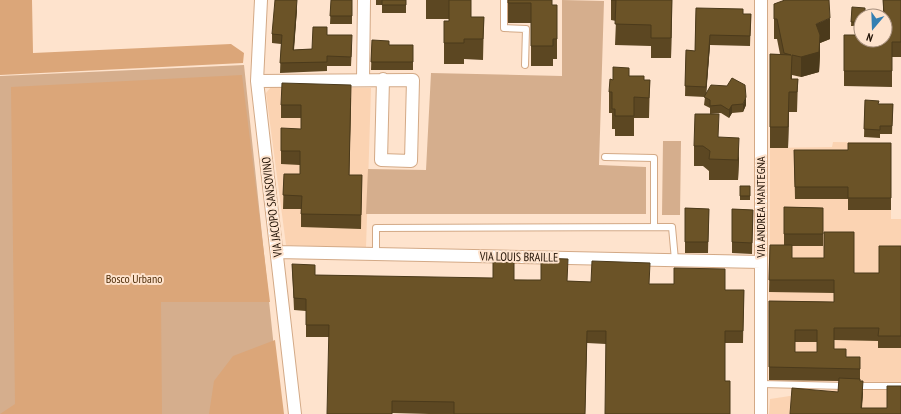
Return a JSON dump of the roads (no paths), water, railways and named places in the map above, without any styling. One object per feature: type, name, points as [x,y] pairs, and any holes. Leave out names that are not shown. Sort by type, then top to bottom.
[{"type":"street","name":"VIA JACOPO SANSOVINO","points":[[261,0],[257,81],[295,414]]},
{"type":"street","points":[[363,80],[364,0]]},
{"type":"street","name":"VIA ANDREA MANTEGNA","points":[[760,414],[761,0]]},
{"type":"street","points":[[257,81],[383,79],[413,80],[411,161],[381,160],[383,79]]},
{"type":"street","name":"VIA LOUIS BRAILLE","points":[[277,252],[761,262]]},
{"type":"lane","points":[[504,0],[504,28],[526,29],[525,64]]},
{"type":"lane","points":[[605,157],[654,158],[654,227]]},
{"type":"lane","points":[[376,254],[376,228],[672,227],[675,260]]},
{"type":"lane","points":[[761,384],[901,386]]},
{"type":"park label","name":"Bosco Urbano","points":[[134,279]]}]
